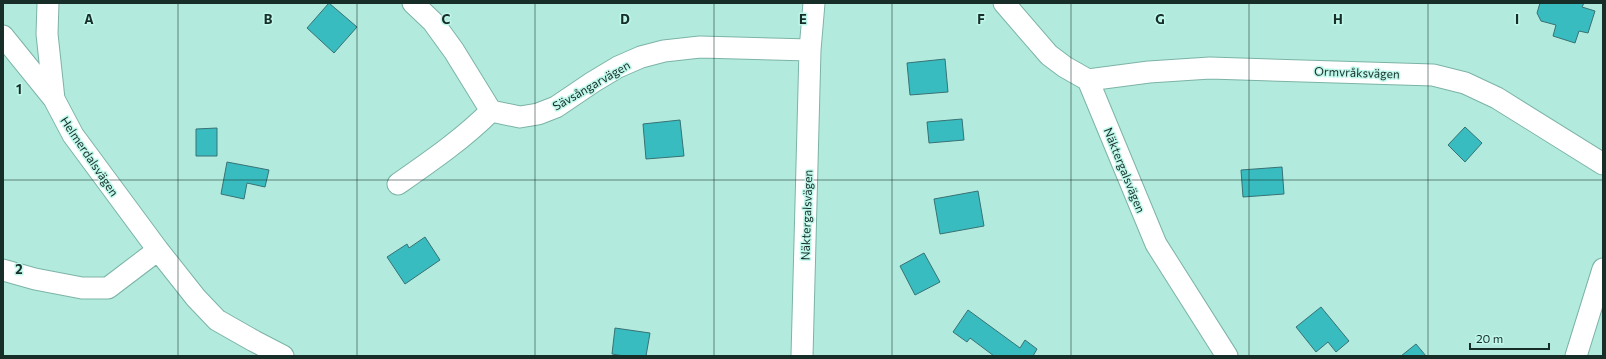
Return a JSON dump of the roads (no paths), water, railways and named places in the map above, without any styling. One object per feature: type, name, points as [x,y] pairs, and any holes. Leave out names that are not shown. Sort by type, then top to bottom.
[{"type":"street","name":"Helmerdalsvägen","points":[[48,3],[47,34],[54,99],[73,135],[158,250],[196,298],[217,320],[254,342],[283,356]]},
{"type":"street","points":[[398,184],[439,155],[478,124],[491,111],[454,51],[433,22],[413,3]]},
{"type":"street","name":"Näktergalsvägen","points":[[802,356],[810,50],[814,3]]},
{"type":"street","points":[[1004,3],[1049,55],[1065,67],[1088,80]]},
{"type":"street","points":[[3,36],[54,99]]},
{"type":"street","name":"Sävsångarvägen","points":[[491,111],[520,117],[538,114],[556,107],[618,67],[664,51],[700,47],[810,50]]},
{"type":"street","name":"Ormvråksvägen","points":[[1088,80],[1149,72],[1210,68],[1433,75],[1465,83],[1497,98],[1603,164]]},
{"type":"street","name":"Näktergalsvägen","points":[[1088,80],[1156,244],[1227,356]]},
{"type":"street","points":[[3,270],[35,279],[82,288],[108,288],[158,250]]},
{"type":"street","points":[[1576,356],[1597,306],[1603,269]]}]
